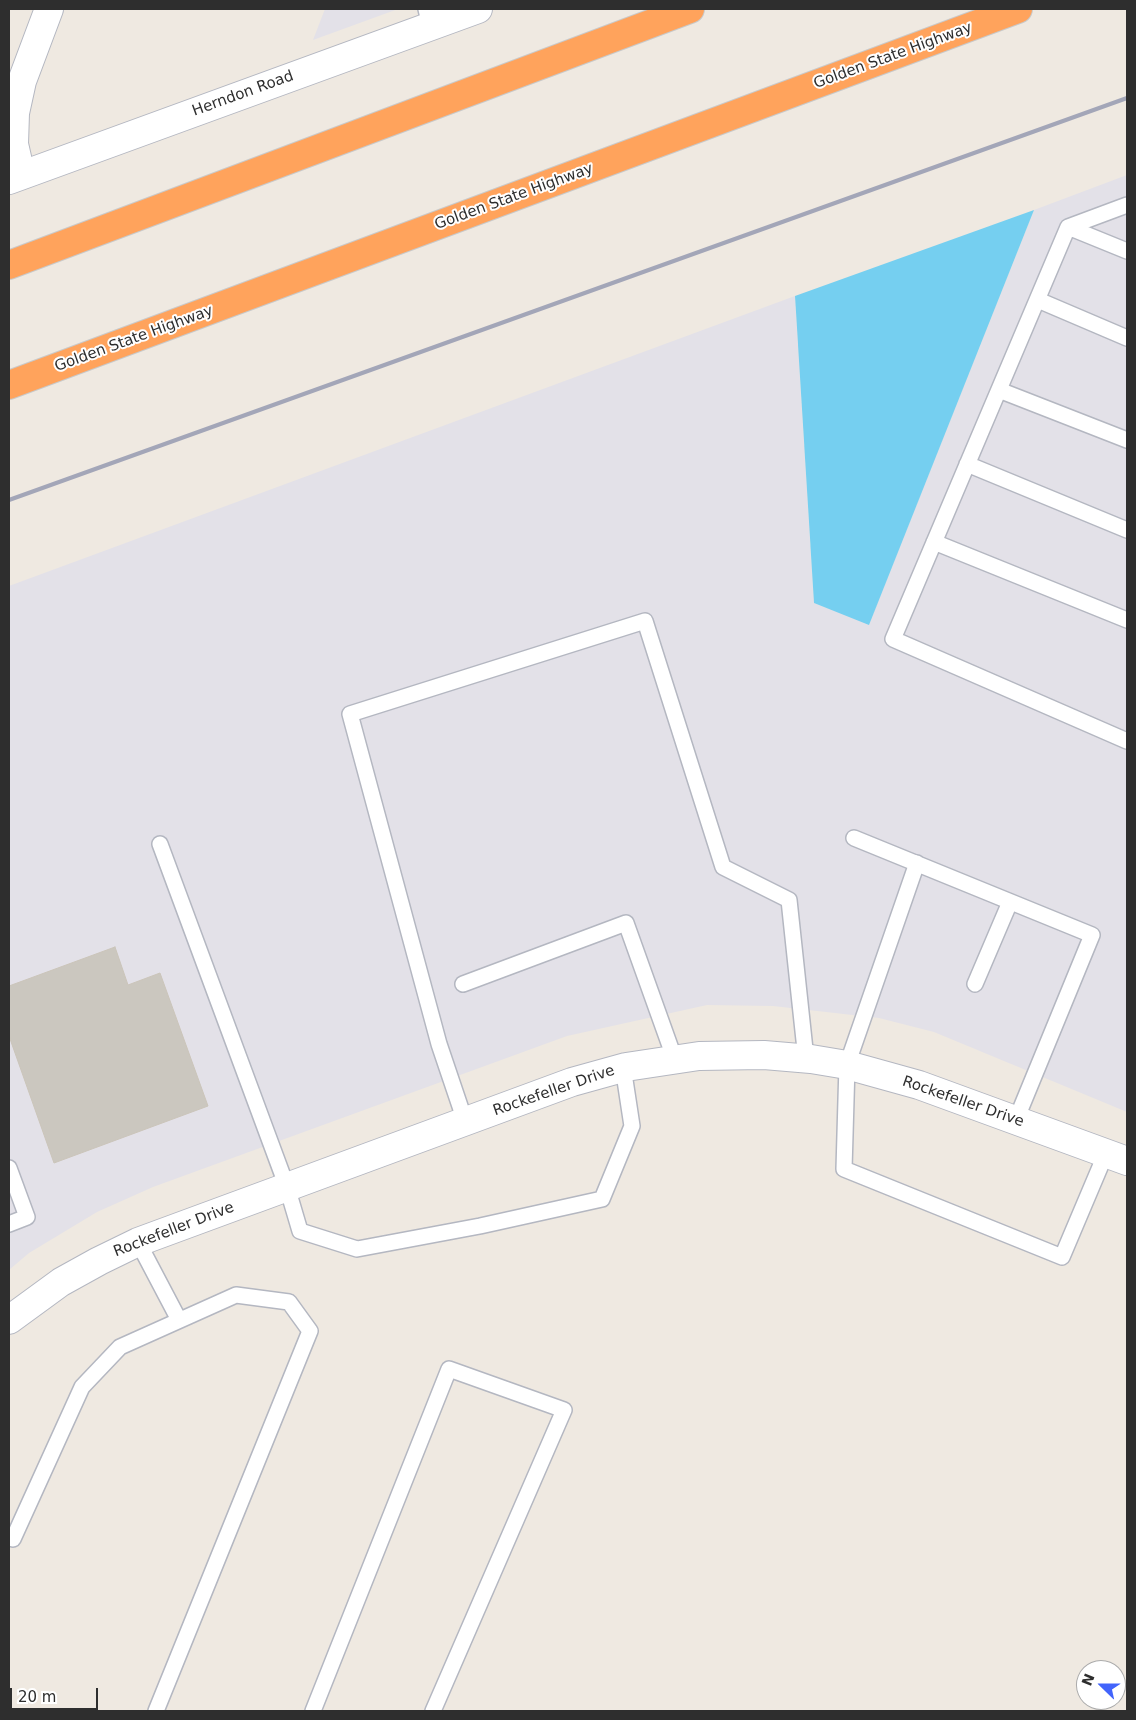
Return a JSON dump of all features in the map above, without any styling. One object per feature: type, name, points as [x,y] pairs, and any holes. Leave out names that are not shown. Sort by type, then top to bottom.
[{"type":"highway","points":[[9,265],[690,9]]},
{"type":"highway","name":"Golden State Highway","points":[[9,385],[1018,9]]},
{"type":"street","points":[[15,178],[15,113],[22,81],[50,9]]},
{"type":"street","name":"Herndon Road","points":[[15,178],[428,18],[478,9]]},
{"type":"street","name":"Rockefeller Drive","points":[[9,1320],[61,1282],[138,1242],[572,1082],[623,1067],[699,1056],[755,1055],[806,1059],[847,1066],[919,1085],[1122,1157]]},
{"type":"lane","points":[[1127,205],[1068,227],[893,638],[1127,741]]},
{"type":"lane","points":[[1068,227],[1127,251]]},
{"type":"lane","points":[[1038,300],[1127,338]]},
{"type":"lane","points":[[999,390],[1127,440]]},
{"type":"lane","points":[[968,464],[1127,530]]},
{"type":"lane","points":[[934,542],[1127,620]]},
{"type":"lane","points":[[465,1121],[439,1044],[350,714],[645,621],[723,867],[789,900],[806,1059]]},
{"type":"lane","points":[[854,838],[1092,935],[1016,1120]]},
{"type":"lane","points":[[160,844],[287,1187],[300,1231],[356,1249],[480,1226],[602,1199],[632,1126],[623,1067]]},
{"type":"lane","points":[[916,863],[847,1066],[844,1168],[1062,1257],[1122,1157]]},
{"type":"lane","points":[[975,984],[1010,902]]},
{"type":"lane","points":[[463,984],[626,923],[675,1060]]},
{"type":"lane","points":[[9,1168],[26,1217],[9,1224]]},
{"type":"lane","points":[[138,1242],[179,1320]]},
{"type":"lane","points":[[9,1537],[13,1539],[82,1387],[120,1347],[236,1295],[289,1302],[310,1331],[156,1711]]},
{"type":"lane","points":[[314,1711],[449,1369],[564,1410],[432,1711]]},
{"type":"shaded area","points":[[325,9],[398,9],[313,40]]},
{"type":"shaded area","points":[[1127,175],[1127,1112],[934,1032],[879,1018],[773,1006],[707,1005],[567,1036],[153,1187],[97,1212],[29,1253],[9,1270],[9,586],[795,296],[814,603],[869,624],[1034,210]]},
{"type":"water","points":[[1034,210],[869,625],[814,603],[795,296]]},
{"type":"building","points":[[115,947],[128,985],[160,973],[208,1106],[54,1163],[9,1036],[9,986]]},
{"type":"railway","points":[[9,500],[1127,98]]}]
